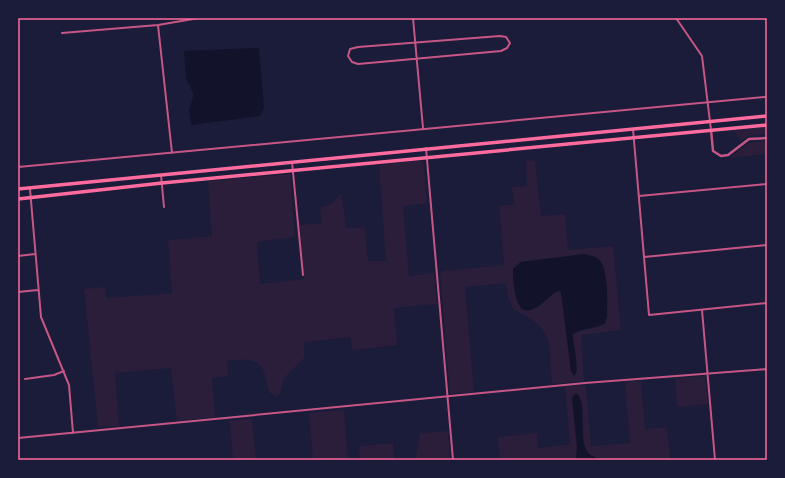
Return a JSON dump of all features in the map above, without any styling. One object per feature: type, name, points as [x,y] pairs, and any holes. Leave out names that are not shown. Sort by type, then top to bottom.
[{"type":"main road","points":[[18,189],[555,135],[767,116]]},
{"type":"main road","points":[[18,199],[293,170],[767,125]]},
{"type":"main road","points":[[555,135],[556,145]]},
{"type":"street","points":[[62,33],[158,25],[199,18]]},
{"type":"street","points":[[413,18],[422,128]]},
{"type":"street","points":[[676,18],[702,56],[709,102],[713,151],[717,155],[728,155],[749,139],[767,138]]},
{"type":"street","points":[[158,25],[172,153]]},
{"type":"street","points":[[500,36],[506,37],[510,43],[507,48],[501,51],[416,59],[358,64],[352,62],[348,56],[350,49],[358,47],[415,42],[500,36]]},
{"type":"street","points":[[18,166],[172,153],[422,128],[765,97]]},
{"type":"street","points":[[633,128],[649,314],[767,303]]},
{"type":"street","points":[[426,148],[453,460]]},
{"type":"street","points":[[292,161],[303,275]]},
{"type":"street","points":[[161,175],[164,207]]},
{"type":"street","points":[[638,196],[767,184]]},
{"type":"street","points":[[30,188],[41,317],[45,332],[69,385],[73,433]]},
{"type":"street","points":[[644,257],[767,245]]},
{"type":"street","points":[[18,256],[35,254]]},
{"type":"street","points":[[18,292],[38,290]]},
{"type":"street","points":[[702,310],[715,460]]},
{"type":"street","points":[[18,438],[585,383],[702,373],[708,375],[767,369]]},
{"type":"street","points":[[25,379],[54,376],[64,372]]},
{"type":"shaded area","points":[[259,48],[264,108],[260,116],[191,125],[189,109],[194,95],[186,78],[184,51]]},
{"type":"shaded area","points":[[767,127],[767,134],[752,135],[741,140],[733,131]]},
{"type":"shaded area","points":[[767,141],[767,154],[729,158],[749,143]]},
{"type":"shaded area","points":[[420,160],[423,162],[424,167],[427,203],[403,206],[409,276],[434,273],[437,304],[394,308],[397,345],[352,350],[351,337],[304,342],[304,358],[284,378],[281,391],[277,397],[270,393],[264,372],[258,363],[248,360],[227,361],[228,376],[212,378],[215,417],[177,421],[171,368],[115,373],[119,426],[98,427],[84,289],[105,287],[106,298],[172,293],[168,240],[212,236],[208,181],[290,174],[295,237],[257,242],[260,284],[304,279],[300,225],[322,223],[320,207],[331,204],[339,195],[342,195],[346,228],[365,227],[368,261],[386,261],[379,165]]},
{"type":"shaded area","points":[[535,160],[541,216],[565,214],[568,250],[613,246],[621,330],[581,335],[584,381],[552,384],[551,357],[547,338],[543,330],[536,323],[527,316],[513,309],[508,297],[506,283],[465,287],[474,392],[450,394],[440,273],[442,271],[504,265],[499,206],[514,204],[512,187],[527,186],[526,161]],"holes":[[[585,254],[608,315],[605,324],[573,334],[572,341],[577,371],[571,371],[561,292],[559,291],[553,294],[538,307],[513,269],[521,262]]]},
{"type":"shaded area","points":[[585,254],[598,258],[603,267],[607,292],[607,310],[605,323],[573,334],[577,368],[574,376],[571,371],[561,292],[558,291],[540,305],[527,311],[518,303],[514,289],[513,269],[521,262]]},
{"type":"shaded area","points":[[705,376],[708,404],[677,407],[675,378]]},
{"type":"shaded area","points":[[641,381],[645,429],[667,427],[670,460],[600,460],[588,454],[584,444],[581,399],[576,460],[500,460],[498,437],[537,433],[538,448],[570,444],[565,387],[586,385],[591,446],[630,443],[625,382]]},
{"type":"shaded area","points":[[576,393],[580,397],[582,404],[583,440],[585,448],[589,454],[600,460],[576,460],[577,447],[572,398]]},
{"type":"shaded area","points":[[344,410],[348,460],[313,460],[309,413]]},
{"type":"shaded area","points":[[252,419],[256,460],[233,460],[230,421]]},
{"type":"shaded area","points":[[448,431],[450,460],[415,460],[420,433]]},
{"type":"shaded area","points":[[393,443],[394,460],[360,460],[359,446]]}]
